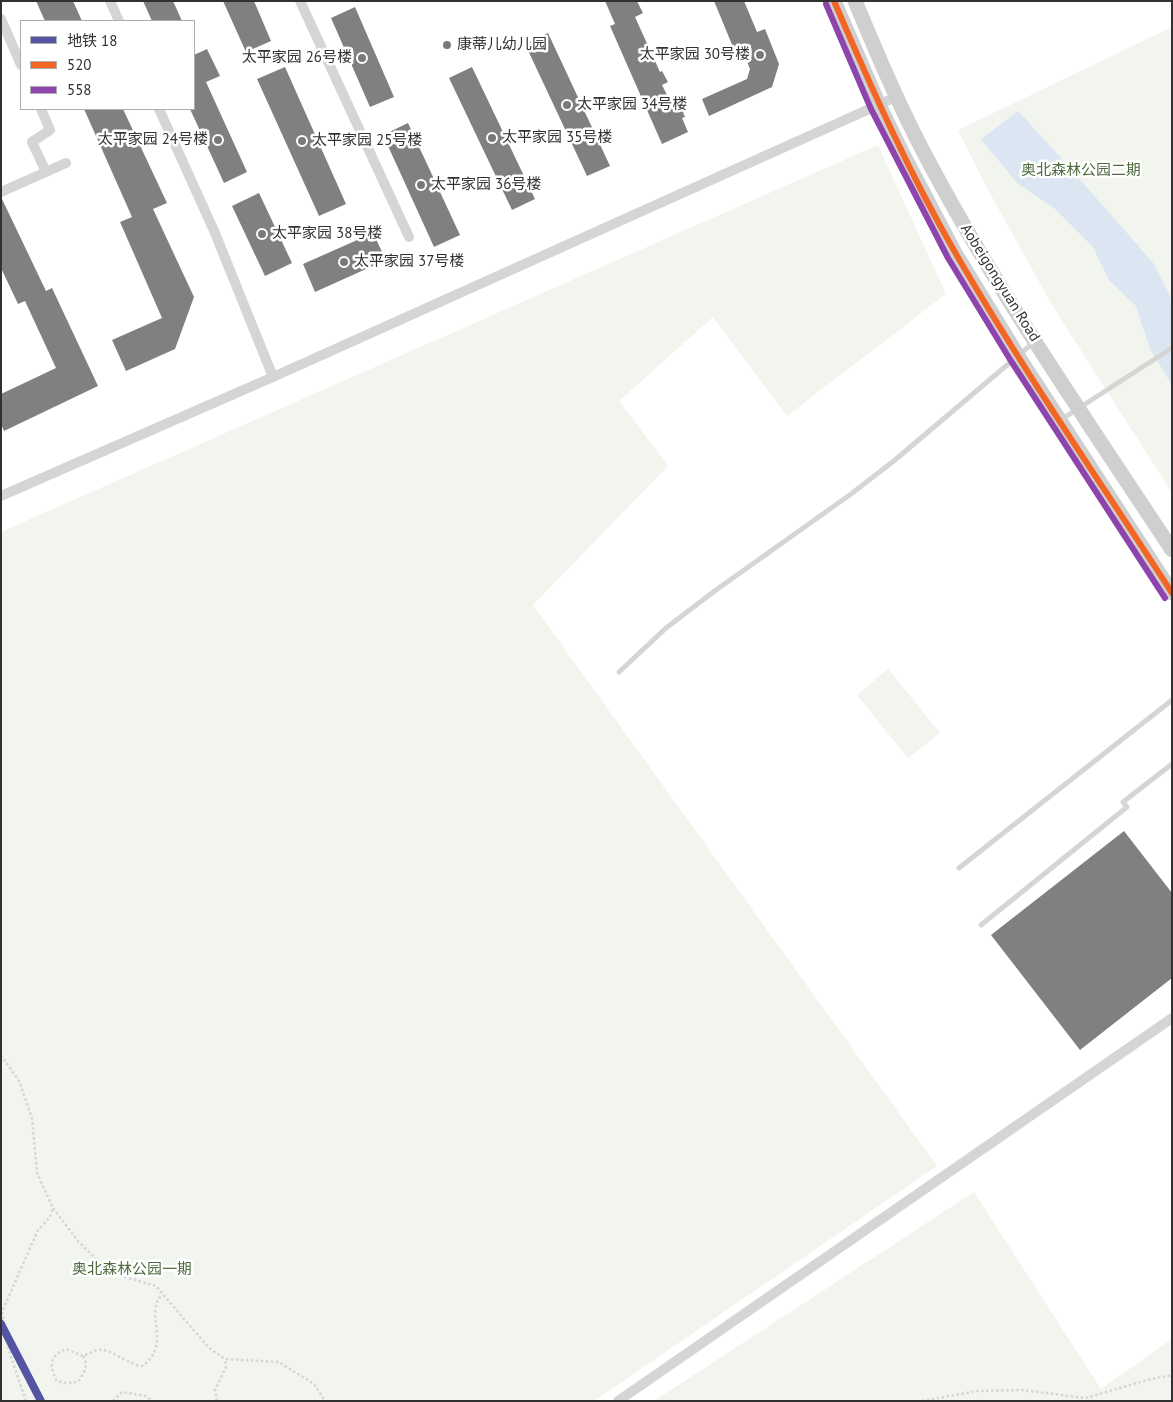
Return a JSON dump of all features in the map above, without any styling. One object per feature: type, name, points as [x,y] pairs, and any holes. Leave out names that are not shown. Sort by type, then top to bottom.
[{"type":"main road","points":[[834,1],[879,105],[951,245],[1018,356],[1172,593]]},
{"type":"main road","name":"Aobeigongyuan Road","points":[[855,1],[896,97],[921,148],[974,242],[1172,550]]},
{"type":"street","points":[[110,1],[119,20]]},
{"type":"street","points":[[300,1],[409,238]]},
{"type":"street","points":[[1,19],[20,63]]},
{"type":"street","points":[[1,496],[273,378],[896,97]]},
{"type":"street","points":[[40,110],[50,130],[32,142],[46,172]]},
{"type":"street","points":[[159,110],[215,233],[273,378]]},
{"type":"street","points":[[1,192],[66,164]]},
{"type":"street","points":[[618,1401],[1172,1018]]},
{"type":"lane","points":[[619,672],[666,628],[895,460],[1036,341]]},
{"type":"lane","points":[[1060,420],[1172,348]]},
{"type":"lane","points":[[959,868],[1172,700]]},
{"type":"lane","points":[[981,924],[1127,807],[1123,802],[1172,764]]},
{"type":"path","points":[[1,1055],[19,1081],[32,1118],[37,1173],[53,1208],[77,1240],[96,1259],[118,1274],[156,1286],[209,1348],[225,1359],[280,1362],[314,1384],[325,1401]]},
{"type":"path","points":[[26,1401],[9,1351],[2,1312],[38,1230],[50,1217],[53,1208]]},
{"type":"path","points":[[83,1356],[86,1361],[85,1372],[78,1382],[64,1383],[56,1380],[52,1370],[52,1361],[57,1353],[66,1349],[83,1356],[100,1350],[108,1351],[134,1365],[142,1366],[149,1362],[154,1354],[158,1339],[155,1314],[158,1298],[162,1295]]},
{"type":"path","points":[[217,1401],[215,1390],[226,1367],[225,1359]]},
{"type":"path","points":[[922,1401],[977,1391],[1022,1390],[1086,1398],[1147,1380],[1172,1375]]},
{"type":"path","points":[[113,1401],[122,1392],[146,1396],[152,1401]]},
{"type":"green space","name":"奥北森林公园二期","points":[[1172,27],[1172,493],[1052,305],[987,188],[958,130]]},
{"type":"green space","name":"奥北森林公园一期","points":[[878,145],[946,294],[787,416],[713,317],[619,401],[668,466],[533,605],[937,1166],[594,1401],[1,1401],[1,532]]},
{"type":"green space","points":[[888,669],[940,733],[908,758],[857,695]]},
{"type":"green space","points":[[974,1192],[1101,1389],[1172,1339],[1172,1401],[654,1401]]},
{"type":"shaded area","points":[[1018,111],[1154,264],[1172,300],[1172,385],[1150,349],[1136,306],[1109,280],[1093,247],[1054,208],[1017,183],[981,139]]},
{"type":"building","points":[[36,1],[73,1],[82,20],[45,20]]},
{"type":"building","points":[[143,1],[173,1],[182,20],[152,20]]},
{"type":"building","points":[[223,1],[254,1],[271,41],[246,52]]},
{"type":"building","points":[[605,1],[637,1],[643,13],[635,17],[660,72],[662,71],[668,82],[662,85],[671,103],[678,100],[685,117],[682,118],[688,132],[662,144],[610,26],[615,24]]},
{"type":"building","name":"太平家园 30号楼","points":[[714,1],[744,1],[757,32],[765,29],[779,64],[772,87],[709,116],[702,99],[747,79],[750,69],[740,44],[733,47]]},
{"type":"building","name":"太平家园 26号楼","points":[[355,7],[394,97],[370,107],[331,18]]},
{"type":"building","name":"太平家园 34号楼","points":[[548,33],[610,166],[587,176],[525,44]]},
{"type":"building","name":"太平家园 24号楼","points":[[207,49],[220,76],[206,82],[247,172],[224,183],[190,110],[195,110],[195,55]]},
{"type":"building","name":"太平家园 25号楼","points":[[285,67],[346,204],[319,216],[257,79]]},
{"type":"building","name":"太平家园 35号楼","points":[[472,67],[535,199],[512,210],[449,78]]},
{"type":"building","points":[[84,110],[123,110],[167,203],[153,209],[194,297],[175,349],[126,371],[112,340],[162,318],[120,222],[132,217]]},
{"type":"building","name":"太平家园 36号楼","points":[[408,123],[460,235],[434,247],[383,135]]},
{"type":"building","name":"太平家园 38号楼","points":[[259,193],[292,263],[265,276],[232,206]]},
{"type":"building","points":[[2,199],[46,291],[52,288],[98,386],[4,431],[1,424],[1,394],[56,368],[25,301],[18,304],[1,268]]},
{"type":"building","name":"太平家园 37号楼","points":[[373,233],[386,260],[315,292],[303,264]]},
{"type":"building","points":[[1124,831],[1172,893],[1172,978],[1080,1050],[991,935]]},
{"type":"metro line","name":"18","points":[[1,1324],[41,1401]]},
{"type":"transit line","name":"520","points":[[834,1],[906,161],[956,254],[1035,382],[1172,593]]},
{"type":"transit line","name":"558","points":[[826,4],[871,109],[948,258],[1011,361],[1165,598]]},
{"type":"place","name":"康蒂儿幼儿园","points":[[447,45]]},
{"type":"place","name":"太平家园 30号楼","points":[[760,55]]},
{"type":"place","name":"太平家园 26号楼","points":[[362,58]]},
{"type":"place","name":"太平家园 34号楼","points":[[567,105]]},
{"type":"place","name":"太平家园 35号楼","points":[[492,138]]},
{"type":"place","name":"太平家园 24号楼","points":[[218,140]]},
{"type":"place","name":"太平家园 25号楼","points":[[302,141]]},
{"type":"place","name":"太平家园 36号楼","points":[[421,185]]},
{"type":"place","name":"太平家园 38号楼","points":[[262,234]]},
{"type":"place","name":"太平家园 37号楼","points":[[344,262]]}]
